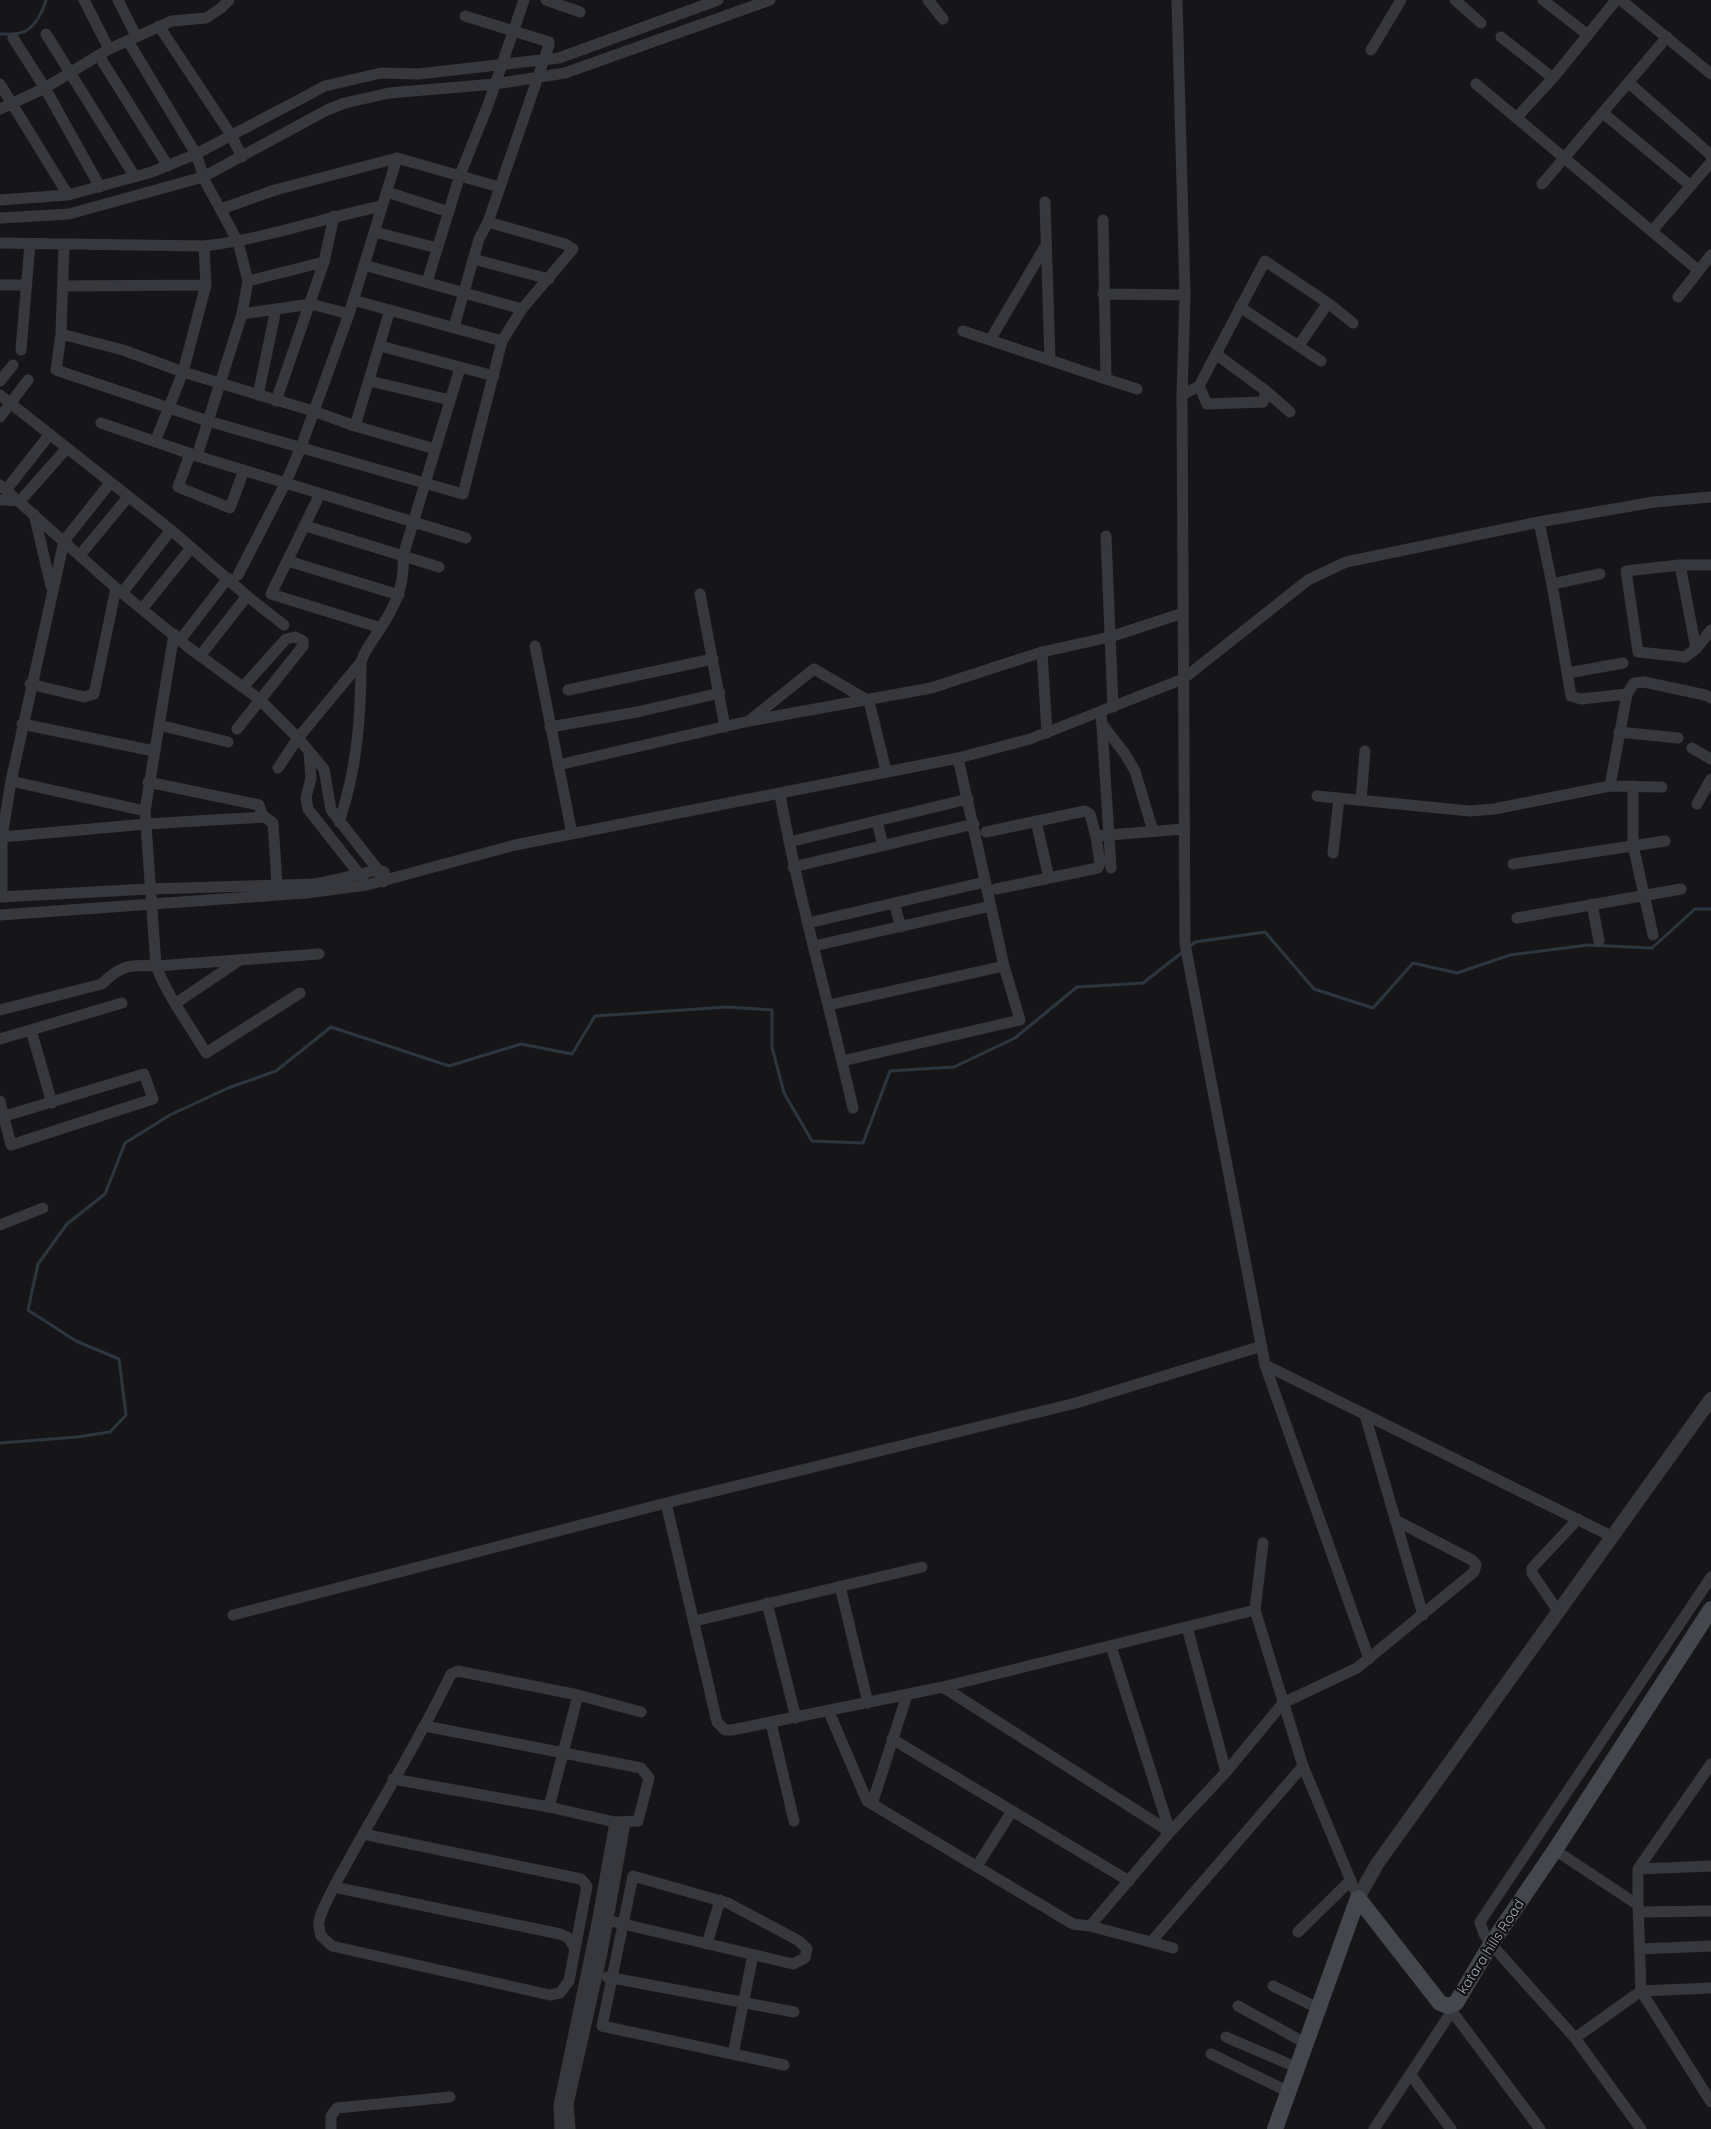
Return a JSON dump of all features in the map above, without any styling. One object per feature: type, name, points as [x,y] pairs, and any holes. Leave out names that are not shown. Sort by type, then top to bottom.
[{"type":"main road","name":"katara hills Road","points":[[1358,1898],[1440,2003],[1450,2009],[1456,2003],[1491,1944],[1555,1850],[1711,1609]]},
{"type":"main road","points":[[1275,2129],[1320,2009],[1358,1898]]},
{"type":"street","points":[[84,0],[109,48]]},
{"type":"street","points":[[118,0],[132,38],[196,154],[206,184],[238,242],[248,281],[242,314],[208,421],[178,487],[230,508],[244,470]]},
{"type":"street","points":[[0,109],[45,88],[109,48],[172,21],[206,18],[229,0]]},
{"type":"street","points":[[427,282],[460,175],[495,84],[524,0]]},
{"type":"street","points":[[546,0],[580,12]]},
{"type":"street","points":[[0,200],[68,195],[168,166],[196,154],[325,86],[381,73],[418,74],[559,58],[613,40],[718,0]]},
{"type":"street","points":[[0,218],[69,214],[129,199],[206,184],[242,157],[327,110],[345,103],[390,93],[495,84],[564,73],[770,0]]},
{"type":"street","points":[[928,0],[943,19]]},
{"type":"street","points":[[1177,0],[1185,295],[1182,395],[1184,829],[1187,949],[1266,1365],[1370,1659]]},
{"type":"street","points":[[1371,50],[1401,0]]},
{"type":"street","points":[[1455,0],[1481,22]]},
{"type":"street","points":[[1543,0],[1588,35]]},
{"type":"street","points":[[1516,118],[1552,78],[1616,0]]},
{"type":"street","points":[[1622,0],[1711,74]]},
{"type":"street","points":[[695,9],[700,26]]},
{"type":"street","points":[[454,326],[479,239],[488,222],[549,42],[465,16]]},
{"type":"street","points":[[159,26],[231,135],[242,157]]},
{"type":"street","points":[[46,34],[135,177]]},
{"type":"street","points":[[1501,37],[1552,78]]},
{"type":"street","points":[[1542,184],[1667,37]]},
{"type":"street","points":[[13,38],[45,88],[100,187]]},
{"type":"street","points":[[613,40],[618,55]]},
{"type":"street","points":[[99,56],[168,166]]},
{"type":"street","points":[[1629,83],[1711,155]]},
{"type":"street","points":[[0,84],[68,195]]},
{"type":"street","points":[[1476,84],[1698,270]]},
{"type":"street","points":[[1603,113],[1691,186]]},
{"type":"street","points":[[221,209],[275,190],[397,158],[499,187]]},
{"type":"street","points":[[300,992],[206,1053],[176,1003],[165,989],[156,966],[149,889],[145,811],[148,782],[177,636],[233,577],[286,482],[302,448],[313,411],[349,314],[397,158]]},
{"type":"street","points":[[1652,231],[1711,162]]},
{"type":"street","points":[[388,192],[449,212]]},
{"type":"street","points":[[1045,202],[1050,360]]},
{"type":"street","points":[[0,243],[204,246],[238,242],[334,216],[382,206]]},
{"type":"street","points":[[276,401],[311,304],[324,262],[334,216]]},
{"type":"street","points":[[1103,220],[1106,379]]},
{"type":"street","points":[[64,244],[61,334],[56,370],[208,421],[425,485],[462,494],[502,341],[522,309],[550,279],[573,250],[565,244],[488,222]]},
{"type":"street","points":[[375,232],[437,248]]},
{"type":"street","points":[[21,350],[30,244]]},
{"type":"street","points":[[990,340],[1046,245]]},
{"type":"street","points":[[155,442],[183,372],[206,286],[204,246]]},
{"type":"street","points":[[1678,297],[1711,255]]},
{"type":"street","points":[[473,259],[550,279]]},
{"type":"street","points":[[1182,395],[1199,386],[1266,261],[1328,303],[1353,323]]},
{"type":"street","points":[[248,281],[324,262]]},
{"type":"street","points":[[364,265],[522,309]]},
{"type":"street","points":[[0,285],[26,285]]},
{"type":"street","points":[[64,286],[206,286]]},
{"type":"street","points":[[1103,294],[1185,295]]},
{"type":"street","points":[[353,300],[454,326],[502,341]]},
{"type":"street","points":[[1299,346],[1328,303]]},
{"type":"street","points":[[242,314],[311,304],[349,314]]},
{"type":"street","points":[[1240,307],[1321,360]]},
{"type":"street","points":[[258,395],[276,309]]},
{"type":"street","points":[[356,426],[390,310]]},
{"type":"street","points":[[963,331],[1137,389]]},
{"type":"street","points":[[61,334],[123,350],[183,372],[313,411],[356,426],[435,448]]},
{"type":"street","points":[[380,346],[494,376]]},
{"type":"street","points":[[1216,354],[1266,391],[1290,412]]},
{"type":"street","points":[[0,380],[13,365]]},
{"type":"street","points":[[339,822],[352,775],[359,734],[361,662],[364,651],[381,628],[398,595],[405,575],[404,556],[460,368]]},
{"type":"street","points":[[0,417],[28,380]]},
{"type":"street","points":[[370,381],[450,400]]},
{"type":"street","points":[[1199,386],[1207,404]]},
{"type":"street","points":[[1182,395],[1207,404],[1263,402],[1266,391]]},
{"type":"street","points":[[0,395],[128,498],[171,530],[191,548],[233,577],[247,596],[284,625]]},
{"type":"street","points":[[101,423],[194,455],[466,538]]},
{"type":"street","points":[[50,434],[2,492],[20,501],[119,590],[200,656],[259,699],[298,738],[324,769],[329,804],[339,822],[378,870],[383,882]]},
{"type":"street","points":[[20,501],[67,448]]},
{"type":"street","points":[[110,483],[64,541],[30,684],[11,781],[2,837],[1,897],[149,889],[315,884],[378,870],[400,875]]},
{"type":"street","points":[[320,494],[306,526],[270,594],[381,628]]},
{"type":"street","points":[[0,915],[306,893],[367,885],[515,845],[780,795],[886,771],[958,758],[1030,740],[1183,679],[1308,580],[1346,562],[1538,522],[1654,502],[1711,497]]},
{"type":"street","points":[[80,555],[128,498]]},
{"type":"street","points":[[34,514],[52,588]]},
{"type":"street","points":[[1538,522],[1552,584],[1572,696],[1581,700],[1626,694]]},
{"type":"street","points":[[306,526],[439,567]]},
{"type":"street","points":[[30,684],[84,697],[94,694],[119,590],[171,530]]},
{"type":"street","points":[[1106,536],[1113,707]]},
{"type":"street","points":[[142,609],[191,548]]},
{"type":"street","points":[[288,560],[398,595]]},
{"type":"street","points":[[1711,565],[1680,565],[1626,571],[1638,652],[1685,657],[1696,649],[1711,630]]},
{"type":"street","points":[[1680,565],[1696,649]]},
{"type":"street","points":[[1552,584],[1600,574]]},
{"type":"street","points":[[700,594],[725,727]]},
{"type":"street","points":[[200,656],[247,596]]},
{"type":"street","points":[[558,766],[749,721],[869,701],[930,688],[1042,652],[1110,637],[1183,613]]},
{"type":"street","points":[[237,729],[303,646],[303,641],[295,637],[286,639],[243,687]]},
{"type":"street","points":[[534,646],[572,834]]},
{"type":"street","points":[[1042,652],[1047,733]]},
{"type":"street","points":[[568,690],[713,659]]},
{"type":"street","points":[[278,768],[298,738],[361,662]]},
{"type":"street","points":[[1568,673],[1623,663]]},
{"type":"street","points":[[749,721],[814,669],[869,701],[886,771]]},
{"type":"street","points":[[1610,786],[1626,694],[1634,684],[1644,682],[1705,694],[1711,698]]},
{"type":"street","points":[[550,727],[637,712],[720,693]]},
{"type":"street","points":[[1101,712],[1111,868]]},
{"type":"street","points":[[22,724],[154,752]]},
{"type":"street","points":[[1102,724],[1125,754],[1135,771],[1154,831]]},
{"type":"street","points":[[159,725],[228,742]]},
{"type":"street","points":[[1620,732],[1678,738]]},
{"type":"street","points":[[1692,748],[1711,759]]},
{"type":"street","points":[[1361,800],[1365,751]]},
{"type":"street","points":[[310,753],[311,778],[306,803],[311,813],[367,885]]},
{"type":"street","points":[[842,1061],[1020,1020],[1004,966],[958,758]]},
{"type":"street","points":[[11,781],[145,811]]},
{"type":"street","points":[[148,782],[259,805],[263,817]]},
{"type":"street","points":[[1697,804],[1710,783]]},
{"type":"street","points":[[1317,796],[1479,810],[1610,786],[1662,787]]},
{"type":"street","points":[[1633,786],[1633,845],[1653,935]]},
{"type":"street","points":[[780,795],[794,867],[829,1005],[852,1108]]},
{"type":"street","points":[[1333,853],[1339,798]]},
{"type":"street","points":[[789,842],[968,799]]},
{"type":"street","points":[[986,832],[1088,812],[1096,836],[1100,863],[1098,868],[996,889]]},
{"type":"street","points":[[311,813],[330,817],[339,822]]},
{"type":"street","points":[[2,837],[146,824],[270,818],[273,823],[277,885]]},
{"type":"street","points":[[877,821],[883,846]]},
{"type":"street","points":[[1036,821],[1049,878]]},
{"type":"street","points":[[794,867],[974,824]]},
{"type":"street","points":[[1096,836],[1184,829]]},
{"type":"street","points":[[1513,864],[1633,845],[1665,842]]},
{"type":"street","points":[[808,923],[985,882]]},
{"type":"street","points":[[1518,918],[1680,888]]},
{"type":"street","points":[[894,903],[901,926]]},
{"type":"street","points":[[1592,904],[1599,941]]},
{"type":"street","points":[[814,946],[991,906]]},
{"type":"street","points":[[0,1010],[102,984],[113,973],[133,964],[156,966],[319,954]]},
{"type":"street","points":[[176,1003],[242,959]]},
{"type":"street","points":[[829,1005],[1004,966]]},
{"type":"street","points":[[0,1039],[122,1003]]},
{"type":"street","points":[[31,1030],[52,1103]]},
{"type":"street","points":[[0,1101],[2,1117],[11,1145],[153,1098],[144,1074],[2,1117]]},
{"type":"street","points":[[0,1225],[43,1208]]},
{"type":"street","points":[[233,1615],[666,1503],[1076,1403],[1262,1346]]},
{"type":"street","points":[[1266,1365],[1611,1536]]},
{"type":"street","points":[[1358,1898],[1377,1864],[1711,1399]]},
{"type":"street","points":[[1364,1415],[1423,1616]]},
{"type":"street","points":[[666,1503],[717,1722],[720,1726],[732,1730],[829,1712],[943,1687],[1255,1610]]},
{"type":"street","points":[[1558,1611],[1532,1573],[1532,1568],[1578,1519]]},
{"type":"street","points":[[1090,1926],[1170,1832],[1226,1772],[1283,1703],[1357,1668],[1423,1616],[1474,1572],[1476,1565],[1472,1560],[1395,1520]]},
{"type":"street","points":[[1263,1543],[1255,1610],[1303,1766],[1358,1898]]},
{"type":"street","points":[[695,1621],[922,1567]]},
{"type":"street","points":[[1642,2129],[1575,2038],[1491,1944],[1484,1934],[1480,1922],[1711,1577]]},
{"type":"street","points":[[840,1586],[868,1703]]},
{"type":"street","points":[[767,1603],[796,1718]]},
{"type":"street","points":[[1187,1627],[1226,1772]]},
{"type":"street","points":[[1111,1646],[1170,1832]]},
{"type":"street","points":[[363,1834],[580,1879],[587,1886],[569,1981],[560,1993],[550,1995],[332,1946],[321,1936],[319,1921],[334,1888],[363,1834],[393,1780],[425,1726],[451,1674],[458,1671],[578,1696],[641,1712]]},
{"type":"street","points":[[943,1687],[1170,1832]]},
{"type":"street","points":[[872,1804],[907,1695]]},
{"type":"street","points":[[549,1807],[562,1751],[578,1696]]},
{"type":"street","points":[[829,1712],[867,1801],[1073,1924],[1090,1926],[1173,1948]]},
{"type":"street","points":[[771,1723],[794,1821]]},
{"type":"street","points":[[425,1726],[562,1751],[641,1768],[649,1778],[638,1821],[622,1837]]},
{"type":"street","points":[[892,1739],[1129,1881]]},
{"type":"street","points":[[1711,1764],[1638,1869],[1641,1991],[1711,2102]]},
{"type":"street","points":[[1151,1942],[1303,1766]]},
{"type":"street","points":[[393,1780],[549,1807],[620,1822],[638,1821]]},
{"type":"street","points":[[977,1866],[1012,1811]]},
{"type":"street","points":[[560,2129],[584,1976],[612,1895],[622,1837],[620,1822]]},
{"type":"street","points":[[570,2129],[564,2104],[596,1977],[603,1918],[620,1822]]},
{"type":"street","points":[[1555,1850],[1638,1909],[1711,1911]]},
{"type":"street","points":[[1638,1869],[1711,1866]]},
{"type":"street","points":[[603,1918],[793,1964],[805,1958],[807,1949],[800,1941],[720,1900],[632,1876]]},
{"type":"street","points":[[612,1895],[632,1876]]},
{"type":"street","points":[[602,2026],[632,1876]]},
{"type":"street","points":[[1298,1932],[1351,1880]]},
{"type":"street","points":[[334,1888],[560,1934],[569,1938],[575,1949]]},
{"type":"street","points":[[707,1944],[720,1900]]},
{"type":"street","points":[[1640,1949],[1711,1946]]},
{"type":"street","points":[[733,2054],[753,1955]]},
{"type":"street","points":[[570,1974],[596,1977],[613,1976],[794,2012]]},
{"type":"street","points":[[1273,1986],[1320,2009]]},
{"type":"street","points":[[1575,2038],[1641,1991],[1711,1988]]},
{"type":"street","points":[[1238,2006],[1307,2044]]},
{"type":"street","points":[[1374,2129],[1450,2009],[1540,2129]]},
{"type":"street","points":[[586,2019],[602,2026],[784,2065]]},
{"type":"street","points":[[1226,2037],[1298,2068]]},
{"type":"street","points":[[1211,2054],[1289,2092]]},
{"type":"street","points":[[1410,2074],[1449,2128]]},
{"type":"street","points":[[331,2129],[331,2116],[337,2108],[450,2097]]},
{"type":"waterway","points":[[0,34],[25,32],[40,15],[46,0]]},
{"type":"waterway","points":[[1189,947],[1195,942],[1265,932],[1314,989],[1373,1008],[1413,963],[1457,973],[1510,955],[1588,945],[1652,948],[1695,909],[1711,909]]},
{"type":"waterway","points":[[0,1443],[77,1437],[110,1432],[126,1415],[119,1359],[76,1341],[28,1310],[38,1264],[67,1224],[105,1194],[125,1143],[170,1115],[228,1088],[276,1071],[331,1027],[449,1066],[521,1044],[572,1054],[595,1016],[727,1007],[772,1010],[772,1047],[784,1093],[812,1141],[863,1143],[890,1071],[954,1067],[1015,1038],[1077,987],[1143,983],[1184,951]]}]
